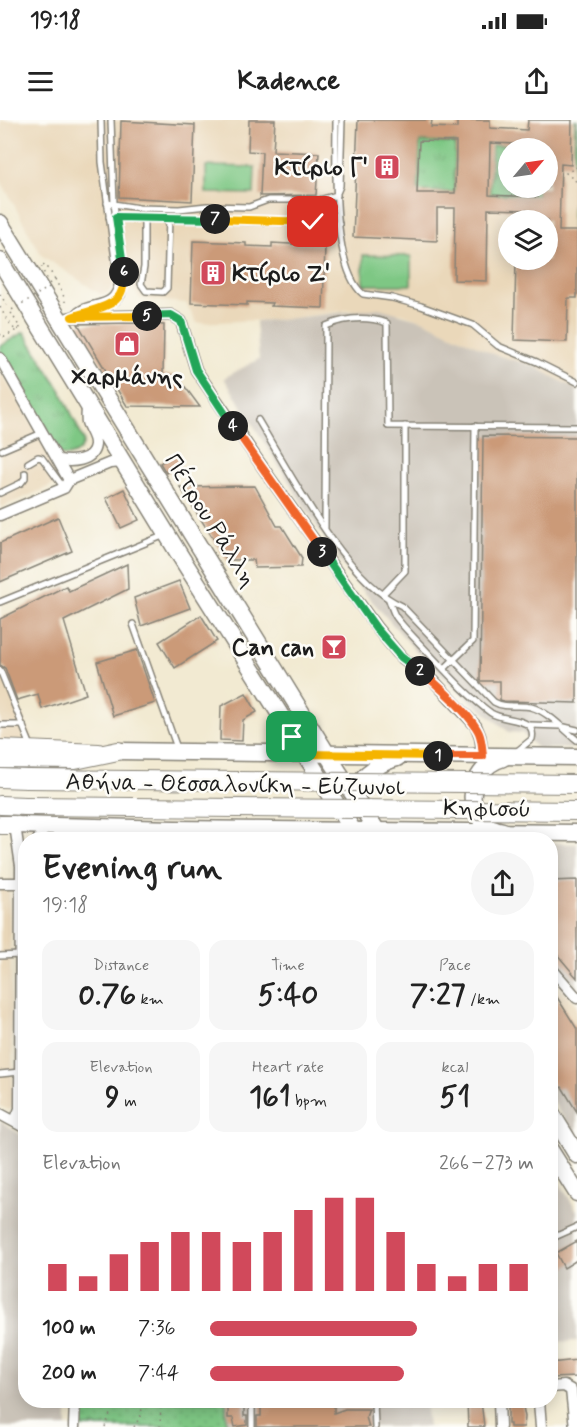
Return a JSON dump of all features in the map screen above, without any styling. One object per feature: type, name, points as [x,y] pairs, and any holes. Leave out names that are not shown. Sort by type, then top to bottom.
[{"type":"highway","points":[[0,759],[75,759],[118,751]]},
{"type":"highway","name":"Αθήνα - Θεσσαλονίκη - Εύζωνοι","points":[[0,778],[577,784]]},
{"type":"highway","name":"Αθήνα - Θεσσαλονίκη - Εύζωνοι","points":[[0,805],[577,811]]},
{"type":"main road","name":"Πέτρου Ράλλη","points":[[0,223],[65,319],[327,754],[377,832]]},
{"type":"main road","name":"Πέτρου Ράλλη","points":[[0,261],[275,710],[354,832]]},
{"type":"main road","points":[[263,753],[274,744],[279,735],[280,727],[275,710]]},
{"type":"main road","points":[[118,751],[577,757]]},
{"type":"main road","points":[[256,832],[277,826],[306,811],[317,799],[323,785],[327,754]]},
{"type":"main road","points":[[355,832],[349,816],[352,792],[360,780],[372,769],[388,760],[406,755]]},
{"type":"main road","points":[[503,832],[485,823],[476,811],[472,796],[474,782],[482,769],[509,756]]},
{"type":"main road","name":"Κηφισού","points":[[5,826],[37,832]]},
{"type":"main road","points":[[297,830],[304,832]]},
{"type":"main road","name":"Κηφισού","points":[[277,832],[297,830],[321,832]]},
{"type":"main road","name":"Κηφισού","points":[[558,834],[577,833]]},
{"type":"main road","points":[[558,1124],[577,1155]]},
{"type":"main road","points":[[558,1176],[577,1193]]},
{"type":"street","points":[[65,319],[171,315],[181,321],[196,370],[263,469],[376,628],[401,657],[433,680],[476,726],[483,756]]},
{"type":"street","points":[[0,358],[59,460],[67,484]]},
{"type":"street","points":[[59,460],[77,461],[93,451],[95,442],[87,421],[87,401]]},
{"type":"street","points":[[0,515],[110,463],[124,462]]},
{"type":"street","points":[[0,746],[118,751]]},
{"type":"street","points":[[5,826],[18,853]]},
{"type":"street","points":[[0,883],[18,883]]},
{"type":"street","points":[[558,976],[577,998]]},
{"type":"street","points":[[0,1114],[18,1123]]},
{"type":"street","points":[[15,1121],[18,1114]]},
{"type":"street","points":[[558,1386],[564,1386],[571,1390],[575,1427]]},
{"type":"street","points":[[74,1427],[75,1408]]},
{"type":"street","points":[[499,1408],[500,1427]]},
{"type":"street","points":[[539,1408],[542,1427]]},
{"type":"lane","points":[[65,319],[78,309],[108,301],[116,293],[118,282],[102,162],[101,120]]},
{"type":"lane","points":[[65,319],[117,301],[122,295],[125,281],[114,204],[111,120]]},
{"type":"lane","points":[[336,120],[335,186],[342,246],[353,282],[363,294],[421,306],[473,325],[498,346],[577,382]]},
{"type":"lane","points":[[337,195],[340,186],[342,120]]},
{"type":"lane","points":[[107,203],[139,208],[169,209],[207,206],[249,207],[268,200],[319,200],[337,195]]},
{"type":"lane","points":[[144,217],[144,267],[141,286],[146,291],[164,292],[169,209]]},
{"type":"lane","points":[[109,217],[339,224]]},
{"type":"lane","points":[[325,528],[326,326],[343,320],[360,318],[387,323],[388,426],[577,427]]},
{"type":"lane","points":[[258,420],[343,555],[389,600],[402,606],[494,702],[501,705],[534,708],[577,740]]},
{"type":"lane","points":[[383,594],[405,571],[405,426]]},
{"type":"lane","points":[[444,669],[473,641],[475,426]]},
{"type":"lane","points":[[2,450],[42,433]]},
{"type":"lane","points":[[28,463],[38,457],[42,458],[67,484]]},
{"type":"lane","points":[[0,493],[24,481],[25,473]]},
{"type":"lane","points":[[0,602],[166,534]]},
{"type":"lane","points":[[389,600],[395,616],[444,669],[496,716],[524,722],[530,726],[560,726],[577,730]]},
{"type":"lane","points":[[133,624],[178,752]]},
{"type":"lane","points":[[0,670],[32,747]]},
{"type":"lane","points":[[0,725],[23,725]]},
{"type":"lane","points":[[509,756],[532,739],[530,726]]},
{"type":"lane","points":[[0,956],[18,955]]},
{"type":"lane","points":[[0,1074],[18,1072]]},
{"type":"lane","points":[[558,1235],[577,1227]]},
{"type":"lane","points":[[252,1408],[252,1427]]},
{"type":"lane","points":[[374,1408],[375,1427]]},
{"type":"path","points":[[577,167],[566,173],[577,182]]},
{"type":"path","points":[[4,314],[51,286],[42,269],[42,264],[46,265],[55,279]]},
{"type":"path","points":[[0,294],[19,326],[18,330],[12,327],[0,307]]},
{"type":"path","points":[[0,334],[3,338],[23,326]]},
{"type":"path","points":[[105,1427],[110,1408]]},
{"type":"path","points":[[134,1427],[142,1408]]},
{"type":"path","points":[[160,1427],[161,1408]]},
{"type":"shaded area","points":[[0,120],[577,120],[577,390],[532,365],[496,355],[402,313],[349,310],[285,319],[197,323],[186,303],[140,299],[130,283],[115,282],[108,293],[100,294],[41,255],[0,179]]},
{"type":"shaded area","points":[[379,308],[422,320],[496,355],[532,365],[577,390],[577,748],[538,749],[522,733],[509,732],[415,650],[351,577],[224,378],[259,359],[256,321]]},
{"type":"shaded area","points":[[0,370],[63,477],[62,481],[0,508]]},
{"type":"shaded area","points":[[0,659],[33,741],[0,741]]},
{"type":"shaded area","points":[[558,843],[577,844],[577,989],[558,966]]},
{"type":"shaded area","points":[[0,889],[9,889],[13,1106],[9,1110],[0,1106]]},
{"type":"shaded area","points":[[558,983],[577,1005],[577,1034],[558,1045]]},
{"type":"shaded area","points":[[577,1038],[577,1140],[558,1109],[558,1049]]},
{"type":"shaded area","points":[[0,1121],[18,1133],[18,1408],[67,1408],[67,1427],[0,1427]]},
{"type":"shaded area","points":[[558,1181],[577,1211],[577,1341],[558,1342]]},
{"type":"shaded area","points":[[226,1408],[426,1408],[428,1427],[226,1427]]},
{"type":"green space","points":[[575,120],[577,120],[577,228],[572,228]]},
{"type":"green space","points":[[420,142],[455,143],[454,192],[418,191]]},
{"type":"green space","points":[[492,145],[498,145],[498,194],[490,194]]},
{"type":"green space","points":[[206,166],[255,167],[254,194],[206,193]]},
{"type":"green space","points":[[363,255],[411,256],[411,285],[363,285]]},
{"type":"green space","points":[[24,332],[61,391],[84,441],[75,454],[64,456],[60,454],[0,351],[0,346]]},
{"type":"green space","points":[[82,1408],[226,1408],[226,1427],[82,1427]]},
{"type":"building","points":[[249,120],[275,120],[273,151],[319,153],[316,195],[260,196],[262,152],[248,151]]},
{"type":"building","points":[[358,120],[432,120],[431,127],[457,128],[457,120],[490,120],[490,128],[527,130],[528,120],[572,120],[571,165],[561,164],[559,231],[577,231],[577,298],[568,298],[567,342],[514,340],[516,270],[558,270],[558,210],[488,209],[487,281],[454,280],[455,208],[437,208],[437,241],[353,237]],"holes":[[[419,141],[456,142],[455,193],[417,193]]]},
{"type":"building","points":[[121,121],[195,125],[192,201],[119,197]]},
{"type":"building","name":"Κτίριο Ζ'","points":[[193,241],[246,243],[246,246],[272,247],[272,243],[325,246],[323,308],[271,306],[272,303],[247,302],[247,305],[191,303]]},
{"type":"building","points":[[78,324],[164,325],[163,375],[177,376],[200,407],[127,406]]},
{"type":"building","points":[[483,436],[577,437],[577,703],[504,701],[500,700],[500,681],[480,681]]},
{"type":"building","points":[[175,454],[181,463],[166,473],[160,463]]},
{"type":"building","points":[[255,486],[277,526],[282,526],[302,558],[301,567],[255,568],[254,560],[227,560],[180,487]]},
{"type":"building","points":[[124,489],[139,520],[121,528],[106,498]]},
{"type":"building","points":[[58,517],[72,551],[0,582],[0,543]]},
{"type":"building","points":[[127,564],[128,589],[64,621],[86,694],[42,709],[38,694],[17,700],[5,668],[0,665],[0,619],[66,586],[69,591]]},
{"type":"building","points":[[179,581],[190,608],[141,626],[134,598]]},
{"type":"building","points":[[201,615],[217,641],[175,668],[159,642]]},
{"type":"building","points":[[137,650],[155,703],[113,716],[97,662]]},
{"type":"building","points":[[246,693],[257,712],[243,720],[242,741],[220,740],[221,706]]},
{"type":"building","points":[[577,880],[577,978],[558,955],[558,881]]},
{"type":"building","points":[[558,999],[577,1029],[577,1112],[562,1087],[558,1089]]},
{"type":"building","points":[[577,1241],[577,1260],[564,1268],[558,1252]]},
{"type":"building","points":[[577,1360],[577,1377],[558,1378],[558,1362]]},
{"type":"building","points":[[228,1408],[244,1408],[247,1425],[235,1427],[233,1418],[228,1418]]},
{"type":"building","points":[[261,1408],[334,1408],[334,1413],[345,1409],[369,1409],[366,1417],[369,1427],[257,1427],[257,1416],[261,1416]]},
{"type":"building","points":[[467,1408],[482,1408],[484,1426],[468,1427]]},
{"type":"building","points":[[508,1408],[523,1408],[524,1427],[510,1427]]},
{"type":"place","name":"Κτίριο Γ'","points":[[387,167]]},
{"type":"place","name":"Κτίριο Ζ'","points":[[213,273]]},
{"type":"place","name":"Χαρμάνης","points":[[127,344]]},
{"type":"place","name":"Can can","points":[[334,647]]},
{"type":"route","points":[[292,737],[303,754],[483,756],[476,726],[433,680],[401,657],[376,628],[206,386],[196,370],[186,331],[181,321],[171,315],[72,317],[106,306],[117,301],[122,295],[125,281],[116,217],[313,222]]}]
